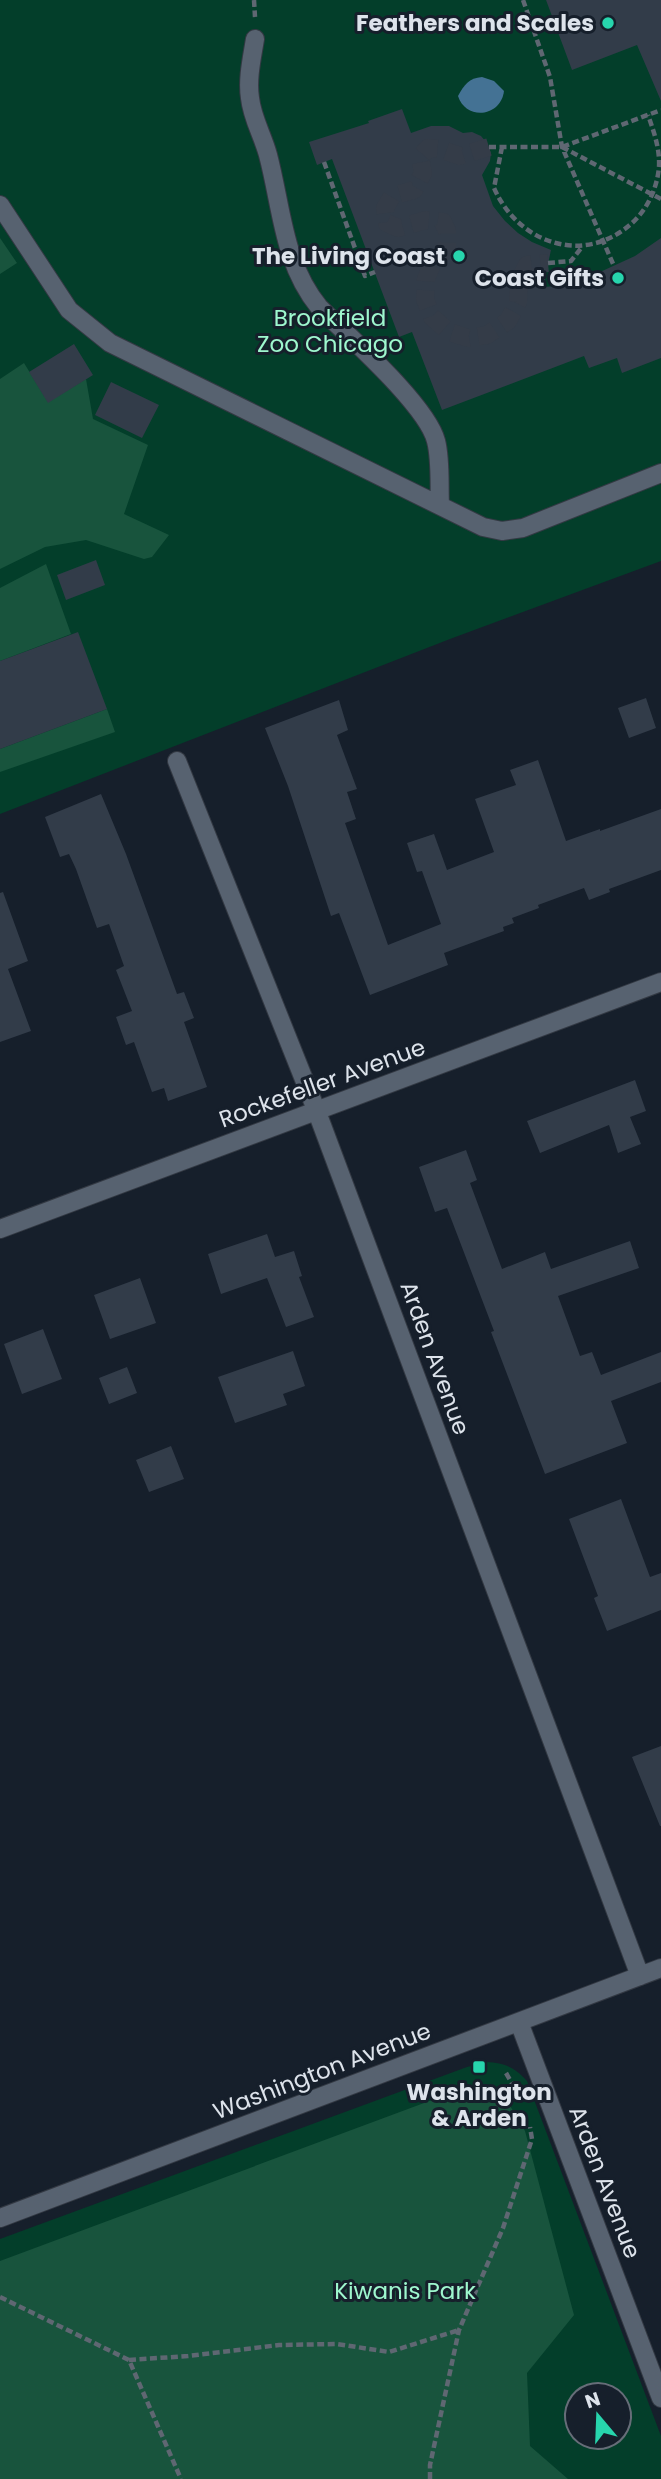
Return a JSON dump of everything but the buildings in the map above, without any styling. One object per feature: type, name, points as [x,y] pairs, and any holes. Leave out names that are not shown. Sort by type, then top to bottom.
[{"type":"street","points":[[255,39],[249,84],[250,101],[268,155],[284,236],[300,278],[319,307],[408,397],[424,417],[436,439],[440,505]]},
{"type":"street","points":[[0,205],[69,310],[110,343],[483,527],[502,530],[523,528],[661,473]]},
{"type":"street","name":"Arden Avenue","points":[[177,761],[317,1112],[640,1976]]},
{"type":"street","name":"Rockefeller Avenue","points":[[0,1228],[661,982]]},
{"type":"street","name":"Washington Avenue","points":[[0,2218],[661,1968]]},
{"type":"street","name":"Arden Avenue","points":[[519,2022],[661,2398]]},
{"type":"path","points":[[523,0],[550,77],[562,147],[614,266]]},
{"type":"path","points":[[489,148],[562,147],[661,110]]},
{"type":"path","points":[[502,147],[494,188],[508,215],[524,229],[542,239],[582,247],[603,242],[623,231],[639,217],[652,194],[659,168],[658,150],[648,115]]},
{"type":"path","points":[[562,147],[661,199]]},
{"type":"path","points":[[324,162],[365,276],[375,272]]},
{"type":"path","points":[[548,263],[571,261],[582,247]]},
{"type":"path","points":[[506,2073],[517,2092]]},
{"type":"path","points":[[430,2479],[430,2465],[459,2329],[503,2228],[532,2139],[530,2120]]},
{"type":"path","points":[[0,2297],[130,2360],[279,2345],[337,2344],[389,2352],[459,2329]]},
{"type":"path","points":[[130,2360],[181,2479]]},
{"type":"green space","name":"Brookfield Zoo Chicago","points":[[0,0],[661,0],[661,561],[450,639],[0,814]]},
{"type":"green space","points":[[0,238],[17,263],[0,274]]},
{"type":"green space","points":[[24,363],[48,402],[86,379],[93,419],[148,445],[124,514],[169,535],[152,557],[144,559],[86,540],[45,547],[0,569],[0,379]]},
{"type":"green space","points":[[46,564],[71,634],[0,661],[0,588]]},
{"type":"green space","points":[[107,709],[115,732],[0,772],[0,749]]},
{"type":"green space","name":"Kiwanis Park","points":[[486,2062],[499,2063],[518,2072],[527,2081],[661,2436],[661,2479],[0,2479],[0,2239],[467,2067]]},
{"type":"green space","name":"Kiwanis Park","points":[[499,2087],[525,2131],[574,2315],[527,2373],[530,2446],[568,2479],[0,2479],[0,2261],[459,2090]]},
{"type":"water","points":[[482,77],[494,81],[504,91],[497,106],[483,113],[468,109],[458,96],[467,83]]},
{"type":"tunnel","points":[[489,147],[460,156],[428,148],[420,157],[423,173],[414,190],[392,196],[385,208],[387,223],[398,228],[426,220],[443,222],[447,231],[447,247],[432,265],[426,279],[425,299],[432,317],[449,332],[468,338],[487,335],[508,321],[518,302],[519,281],[527,265],[548,263]]},
{"type":"place","name":"Feathers and Scales","points":[[608,23]]},
{"type":"place","name":"The Living Coast","points":[[459,256]]},
{"type":"place","name":"Coast Gifts","points":[[618,278]]},
{"type":"place","name":"Washington & Arden","points":[[479,2067]]}]
